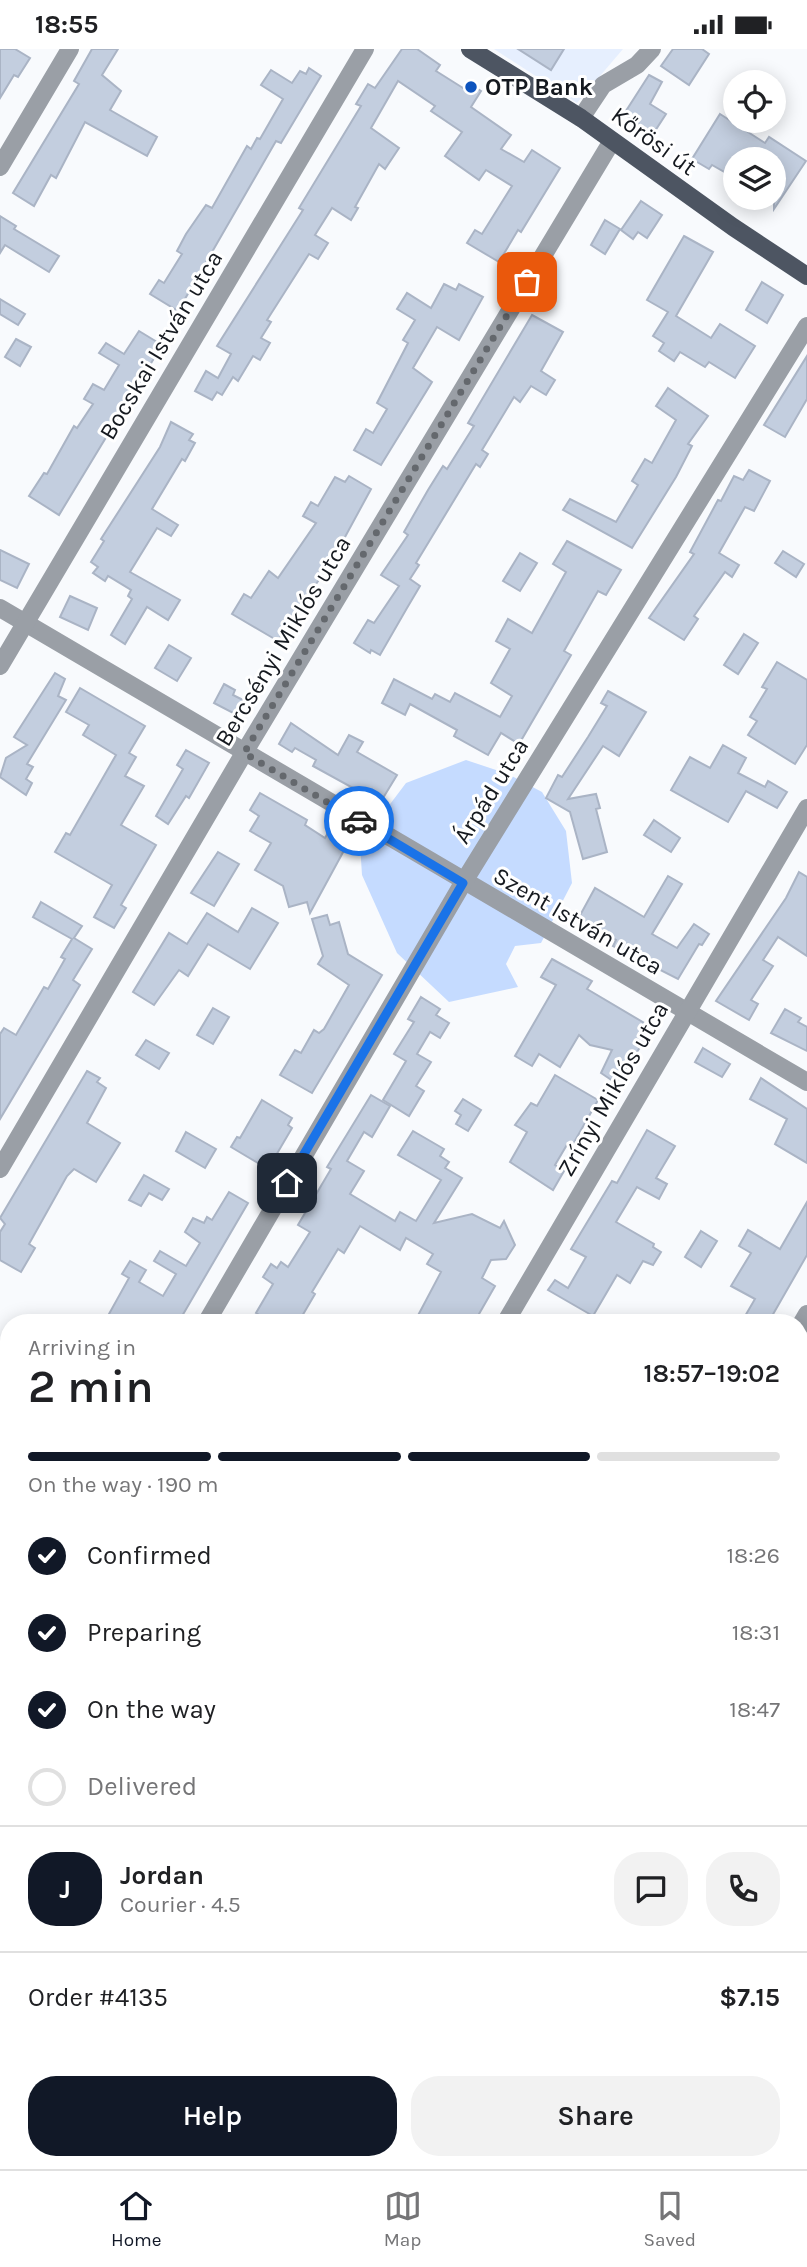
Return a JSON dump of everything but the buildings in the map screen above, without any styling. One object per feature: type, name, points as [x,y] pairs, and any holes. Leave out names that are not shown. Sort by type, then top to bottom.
[{"type":"main road","name":"Kőrösi út","points":[[470,49],[581,118],[807,275]]},
{"type":"street","points":[[0,167],[70,49]]},
{"type":"street","name":"Bocskai István utca","points":[[0,666],[365,49]]},
{"type":"street","points":[[581,118],[603,85],[637,65],[652,49]]},
{"type":"street","name":"Bercsényi Miklós utca","points":[[0,1169],[244,753],[612,141]]},
{"type":"street","name":"Árpád utca","points":[[211,1314],[463,883],[807,326]]},
{"type":"street","name":"Szent István utca","points":[[0,608],[463,883],[807,1082]]},
{"type":"street","name":"Zrínyi Miklós utca","points":[[510,1314],[807,808]]},
{"type":"shaded area","points":[[494,49],[623,49],[577,103]]},
{"type":"shaded area","points":[[466,760],[508,774],[542,792],[566,831],[572,883],[541,943],[515,946],[506,964],[518,987],[449,1002],[397,953],[362,875],[360,844],[406,783]]},
{"type":"way so far","points":[[359,821],[244,753],[527,282]]},
{"type":"place","name":"OTP Bank","points":[[471,87]]},
{"type":"route","points":[[287,1183],[463,883],[359,821]]}]
